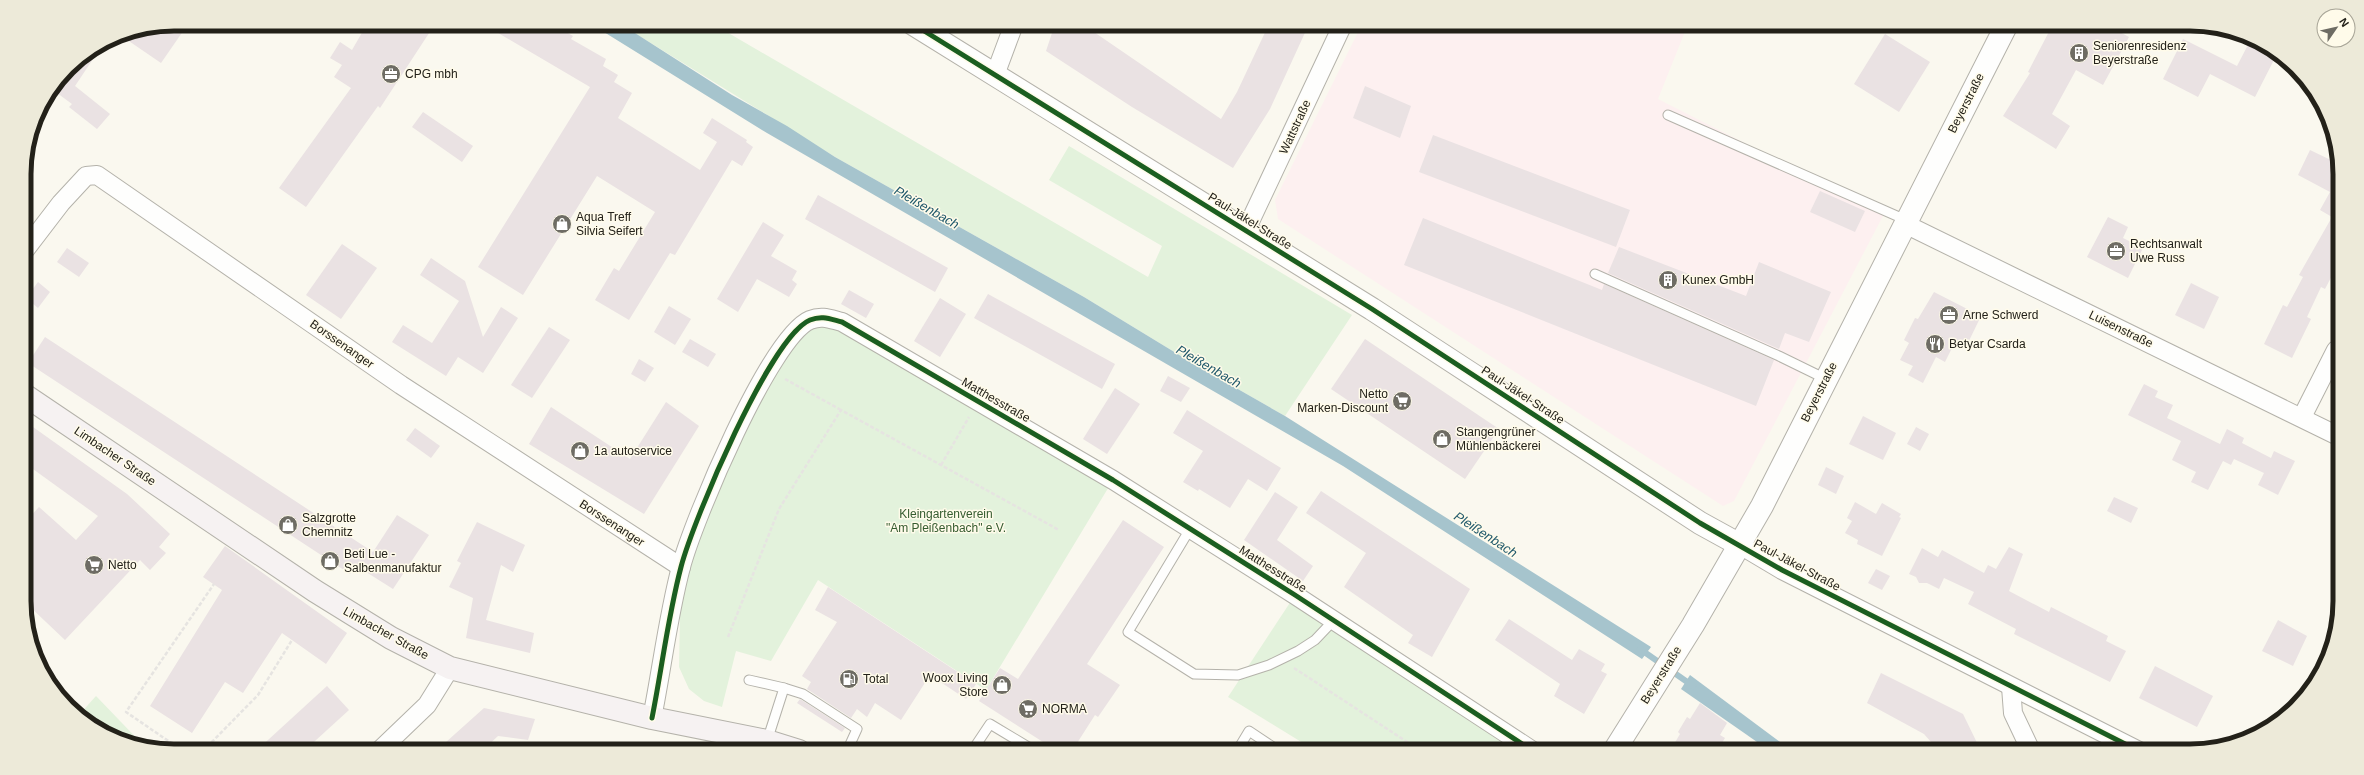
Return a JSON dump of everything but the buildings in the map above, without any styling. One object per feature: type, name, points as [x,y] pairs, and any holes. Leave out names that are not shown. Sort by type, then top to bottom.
[{"type":"main road","name":"Limbacher Straße","points":[[31,399],[314,591],[391,638],[450,668],[652,718],[777,744]]},
{"type":"street","name":"Paul-Jäkel-Straße","points":[[924,31],[1246,230],[1422,342],[1700,523],[1782,570],[2011,686],[2067,712],[2127,744]]},
{"type":"street","points":[[995,75],[1011,31]]},
{"type":"street","name":"Wattstraße","points":[[1246,230],[1340,31]]},
{"type":"street","name":"Beyerstraße","points":[[1618,744],[1693,625],[1766,498],[2003,31]]},
{"type":"street","name":"Borssenanger","points":[[31,242],[60,202],[86,176],[97,175],[401,385],[681,567]]},
{"type":"street","name":"Luisenstraße","points":[[1906,222],[2333,433]]},
{"type":"street","name":"Matthesstraße","points":[[652,718],[681,567],[704,502],[738,427],[780,350],[795,331],[809,320],[823,317],[842,322],[1113,480],[1334,620],[1522,744]]},
{"type":"street","points":[[2302,417],[2333,356]]},
{"type":"street","points":[[386,744],[427,706],[450,668]]},
{"type":"street","points":[[2011,686],[2013,713],[2027,744]]},
{"type":"lane","points":[[1668,115],[1906,222]]},
{"type":"lane","points":[[1595,274],[1779,356],[1826,379]]},
{"type":"lane","points":[[1190,529],[1128,632],[1194,674],[1238,675],[1281,659],[1316,640],[1334,620]]},
{"type":"lane","points":[[749,680],[803,694],[857,728],[850,744]]},
{"type":"lane","points":[[768,741],[784,688]]},
{"type":"lane","points":[[977,744],[990,724],[1023,744]]},
{"type":"lane","points":[[1241,744],[1249,731],[1268,744]]},
{"type":"path","points":[[768,370],[1060,530]]},
{"type":"path","points":[[941,465],[978,401]]},
{"type":"path","points":[[728,637],[780,509],[840,410]]},
{"type":"path","points":[[173,744],[126,712],[214,584]]},
{"type":"path","points":[[210,744],[258,695],[292,640]]},
{"type":"path","points":[[1281,659],[1409,744]]},
{"type":"shaded area","points":[[1359,31],[1685,31],[1658,99],[1884,214],[1734,501],[1723,506],[1278,219],[1275,200]]},
{"type":"green space","points":[[631,31],[725,31],[1148,277],[1162,246],[1049,180],[1069,146],[1352,315],[1285,416],[1194,364],[1084,297],[835,157]]},
{"type":"green space","name":"Kleingartenverein \"Am Pleißenbach\" e.V.","points":[[823,317],[1113,480],[986,690],[818,580],[771,661],[736,651],[722,707],[704,701],[689,689],[679,667],[681,567],[768,370]]},
{"type":"green space","points":[[1295,595],[1522,744],[1305,744],[1228,697]]},
{"type":"green space","points":[[96,696],[137,739],[102,725],[82,711]]},
{"type":"water","points":[[602,31],[632,31],[732,95],[787,126],[835,157],[1084,297],[1194,364],[1285,416],[1651,647],[1642,659],[1343,466],[767,133]]},
{"type":"water","points":[[1690,675],[1783,744],[1760,744],[1681,689]]},
{"type":"waterway","name":"Pleißenbach","points":[[1640,649],[1693,686]]},
{"type":"cycle path","points":[[924,31],[1372,309],[1700,523],[1782,570],[2125,744]]},
{"type":"cycle path","points":[[652,718],[676,586],[681,567],[688,544],[717,473],[755,393],[775,359],[793,334],[810,320],[822,318],[842,322],[1113,480],[1295,595],[1522,744]]},
{"type":"place","name":"Seniorenresidenz Beyerstraße","points":[[2079,53]]},
{"type":"place","name":"CPG mbh","points":[[391,74]]},
{"type":"place","name":"Aqua Treff Silvia Seifert","points":[[562,224]]},
{"type":"place","name":"Rechtsanwalt Uwe Russ","points":[[2116,251]]},
{"type":"place","name":"Kunex GmbH","points":[[1668,280]]},
{"type":"place","name":"Arne Schwerd","points":[[1949,315]]},
{"type":"place","name":"Betyar Csarda","points":[[1935,344]]},
{"type":"place","name":"Netto Marken-Discount","points":[[1402,401]]},
{"type":"place","name":"Stangengrüner Mühlenbäckerei","points":[[1442,439]]},
{"type":"place","name":"1a autoservice","points":[[580,451]]},
{"type":"place","name":"Salzgrotte Chemnitz","points":[[288,525]]},
{"type":"place","name":"Beti Lue - Salbenmanufaktur","points":[[330,561]]},
{"type":"place","name":"Netto","points":[[94,565]]},
{"type":"place","name":"Total","points":[[849,679]]},
{"type":"place","name":"Woox Living Store","points":[[1002,685]]},
{"type":"place","name":"NORMA","points":[[1028,709]]}]
